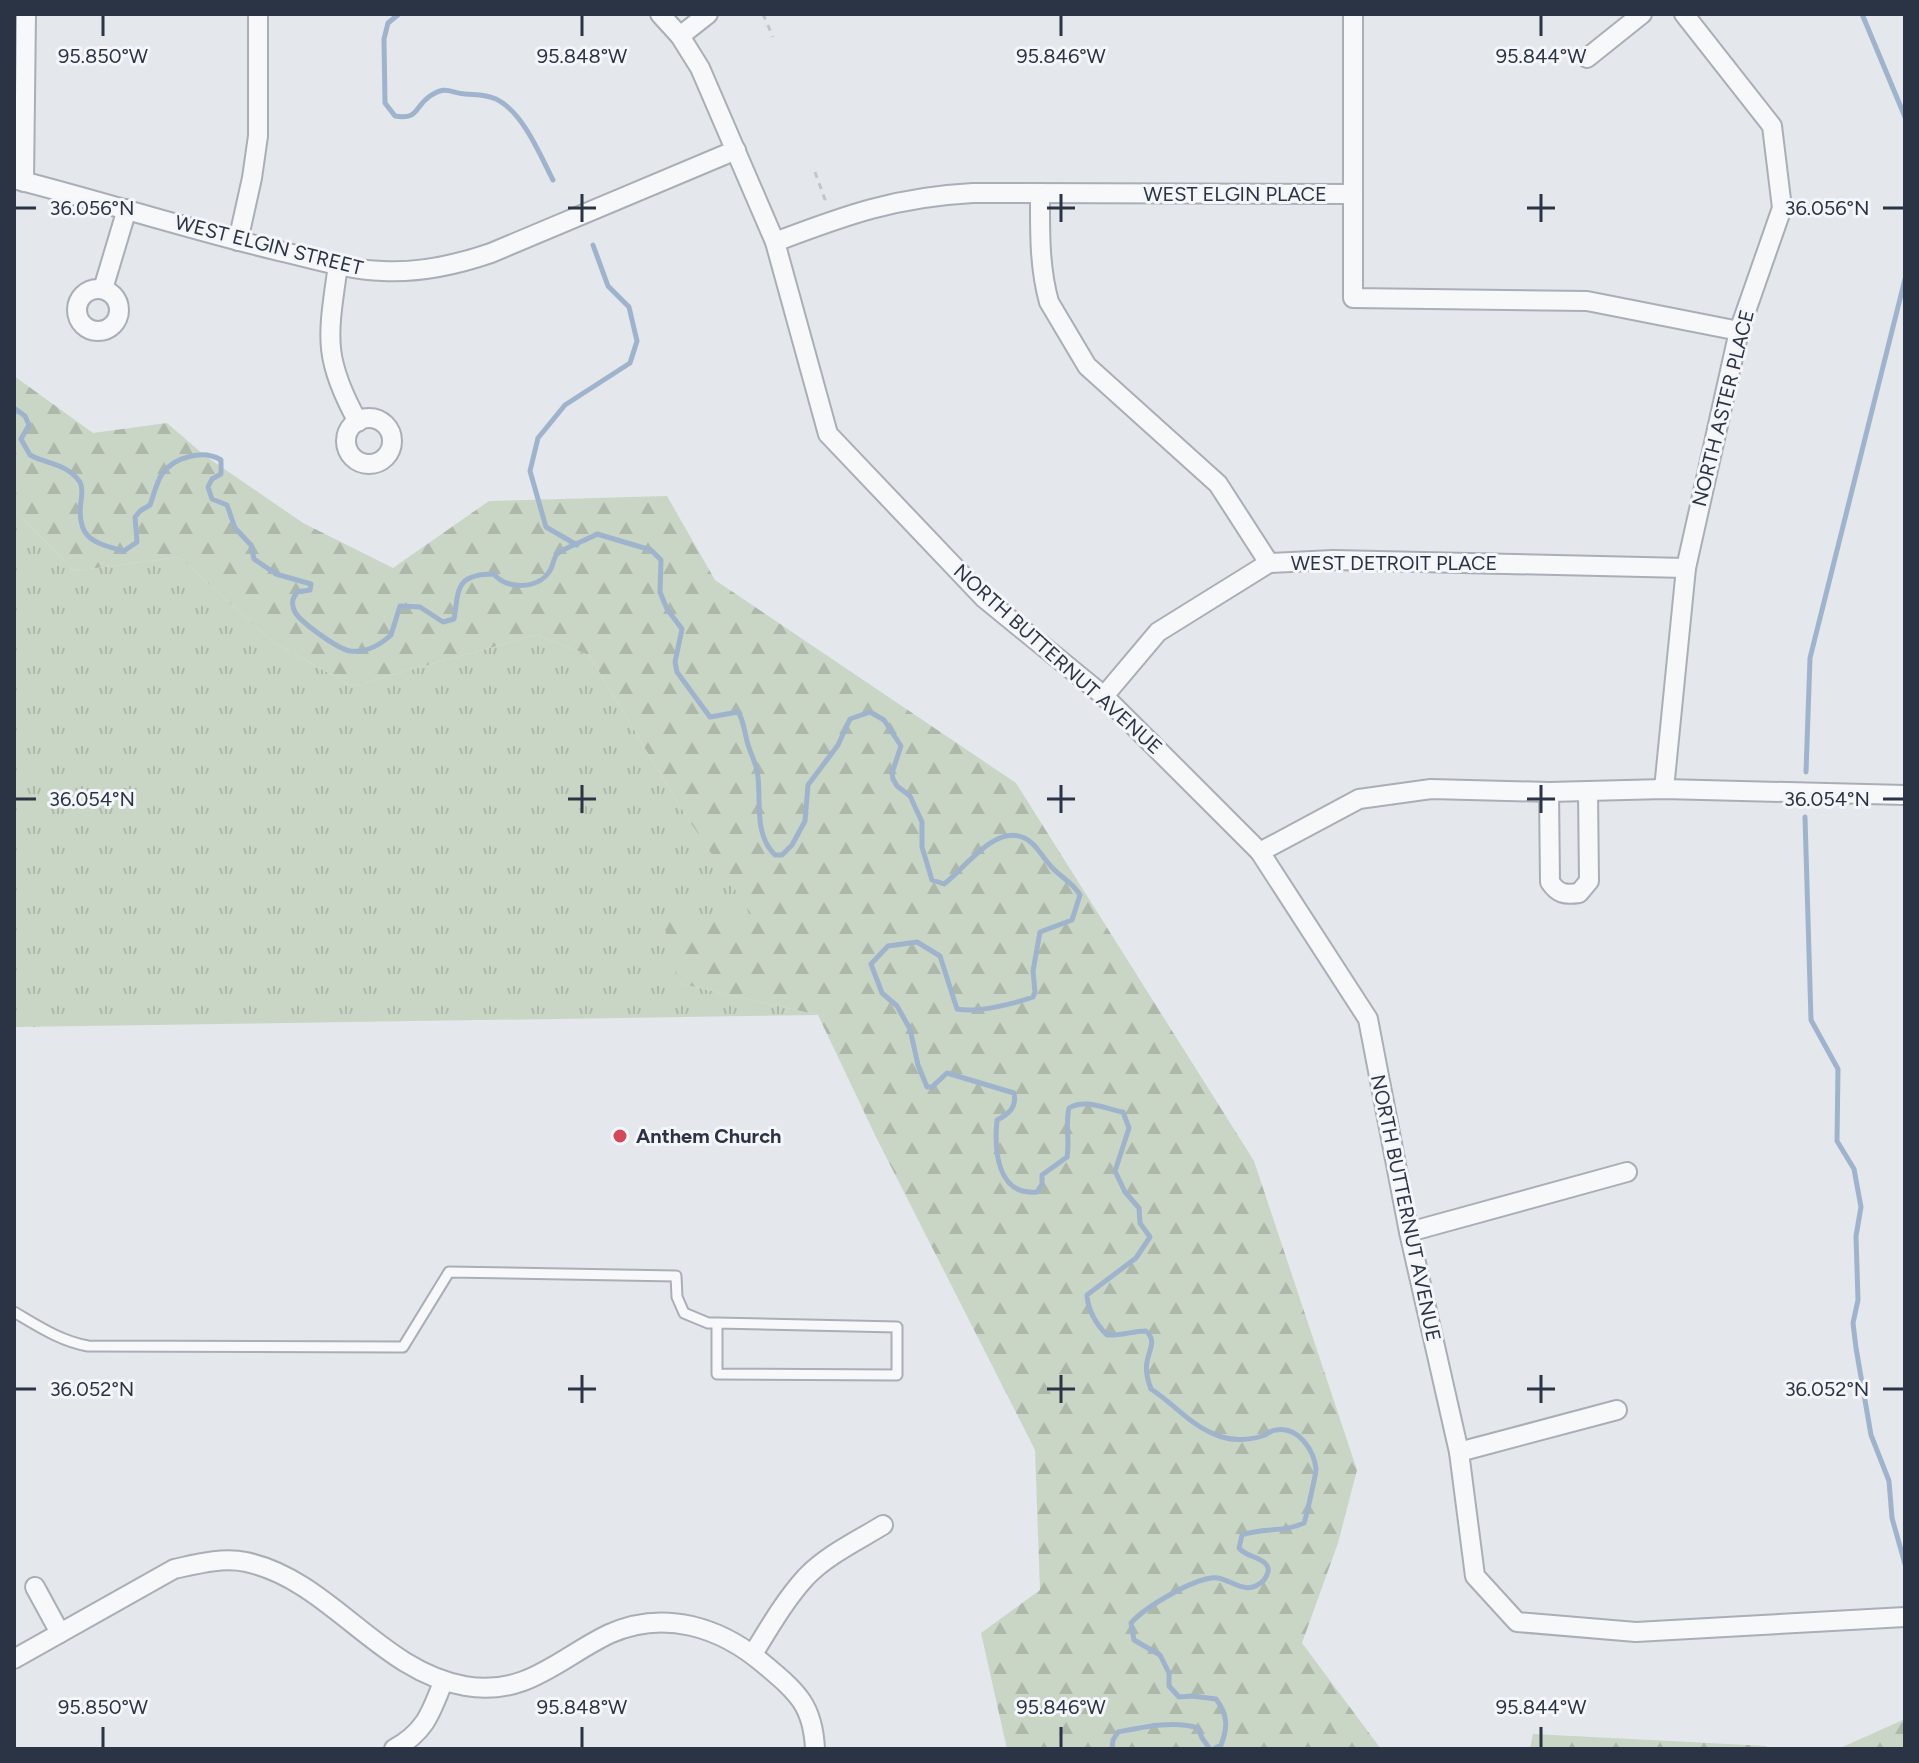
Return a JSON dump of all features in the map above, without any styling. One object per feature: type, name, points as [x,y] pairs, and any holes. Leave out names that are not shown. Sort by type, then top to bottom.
[{"type":"street","points":[[17,181],[26,14]]},
{"type":"street","points":[[238,241],[258,136],[258,14]]},
{"type":"street","name":"NORTH BUTTERNUT AVENUE","points":[[660,14],[680,36],[700,68],[775,242],[828,434],[984,598],[1104,696],[1260,852],[1368,1019],[1409,1232],[1459,1452],[1475,1576],[1517,1622],[1636,1632],[1905,1617]]},
{"type":"street","points":[[680,36],[708,14]]},
{"type":"street","points":[[1353,14],[1353,194]]},
{"type":"street","points":[[1587,58],[1642,14]]},
{"type":"street","name":"NORTH ASTER PLACE","points":[[1664,789],[1686,568],[1739,331],[1782,208],[1772,126],[1684,14]]},
{"type":"street","name":"WEST ELGIN STREET","points":[[17,181],[338,265],[381,271],[419,270],[455,265],[491,253],[736,150]]},
{"type":"street","points":[[1040,193],[1040,259],[1045,290],[1087,366],[1218,484],[1269,563]]},
{"type":"street","name":"WEST ELGIN PLACE","points":[[775,242],[833,220],[907,199],[962,194],[1353,194],[1353,298],[1587,301],[1739,331]]},
{"type":"street","points":[[103,289],[127,209]]},
{"type":"street","points":[[338,265],[329,324],[330,353],[335,375],[358,422]]},
{"type":"street","name":"WEST DETROIT PLACE","points":[[1104,696],[1158,632],[1269,563],[1333,560],[1686,568]]},
{"type":"street","points":[[1260,852],[1359,799],[1431,789],[1549,792],[1664,789],[1905,795]]},
{"type":"street","points":[[1549,792],[1550,882],[1556,892],[1567,895],[1579,893],[1589,881],[1588,791]]},
{"type":"street","points":[[1409,1232],[1627,1172]]},
{"type":"street","points":[[1459,1452],[1617,1410]]},
{"type":"street","points":[[753,1654],[807,1575],[828,1557],[883,1525]]},
{"type":"street","points":[[14,1659],[174,1569],[199,1563],[243,1561],[289,1577],[405,1662],[443,1682],[470,1687],[516,1684],[539,1676],[608,1635],[642,1623],[658,1621],[704,1627],[753,1654],[781,1678],[805,1705],[812,1719],[815,1749]]},
{"type":"street","points":[[35,1587],[60,1633]]},
{"type":"street","points":[[394,1749],[412,1738],[426,1723],[443,1682]]},
{"type":"lane","points":[[14,1312],[73,1344],[88,1346],[403,1347],[449,1272],[676,1276],[677,1297],[684,1313],[695,1319],[717,1323],[897,1327],[897,1375],[717,1374],[717,1323]]},
{"type":"path","points":[[763,14],[773,37]]},
{"type":"path","points":[[815,172],[833,220]]},
{"type":"green space","points":[[14,376],[93,433],[167,423],[204,455],[303,523],[393,568],[489,501],[667,496],[715,580],[1016,783],[1254,1161],[1357,1470],[1338,1543],[1302,1643],[1381,1749],[1007,1749],[981,1633],[1040,1590],[1035,1450],[876,1137],[818,1015],[678,983],[663,921],[754,918],[679,805],[589,655],[536,635],[352,686],[273,642],[179,557],[74,571],[14,509]]},
{"type":"green space","points":[[14,509],[74,571],[179,557],[273,642],[352,686],[536,635],[589,655],[679,805],[755,918],[678,983],[818,1015],[14,1027]]},
{"type":"green space","points":[[1905,1719],[1905,1749],[1838,1749]]},
{"type":"green space","points":[[1533,1734],[1767,1746],[1765,1749],[1530,1749]]},
{"type":"waterway","points":[[399,14],[388,23],[384,39],[385,103],[395,116],[412,114],[430,96],[441,91],[496,99],[506,105],[522,124],[553,180]]},
{"type":"waterway","points":[[1862,14],[1905,117]]},
{"type":"waterway","points":[[577,545],[546,527],[530,471],[538,438],[565,405],[630,363],[637,341],[629,307],[608,286],[593,245]]},
{"type":"waterway","points":[[1806,772],[1810,658],[1905,279]]},
{"type":"waterway","points":[[14,408],[25,416],[29,425],[21,439],[30,455],[63,468],[80,482],[80,513],[84,531],[95,541],[124,551],[137,542],[135,517],[150,505],[158,481],[167,468],[189,456],[206,455],[221,460],[221,474],[212,479],[208,487],[212,499],[227,505],[235,528],[251,545],[254,559],[276,574],[311,584],[310,590],[297,592],[293,600],[294,610],[319,634],[350,651],[372,648],[391,635],[400,606],[420,607],[443,622],[454,619],[458,592],[465,581],[494,574],[514,585],[537,582],[549,572],[557,554],[597,534],[651,550],[661,560],[660,592],[667,609],[682,629],[675,662],[677,672],[710,717],[738,712],[740,715],[757,772],[761,828],[768,847],[775,855],[782,855],[792,845],[805,821],[808,785],[838,745],[850,719],[870,712],[884,720],[901,746],[893,779],[910,796],[922,822],[922,847],[932,880],[944,884],[990,843],[1011,835],[1030,842],[1073,886],[1080,895],[1072,920],[1040,932],[1033,971],[1033,997],[985,1009],[957,1009],[940,956],[917,942],[888,946],[871,964],[882,993],[897,1006],[910,1029],[918,1065],[927,1087],[932,1087],[947,1073],[1014,1093],[1013,1106],[997,1120],[996,1132],[1001,1169],[1013,1187],[1037,1192],[1042,1184],[1042,1175],[1067,1157],[1069,1108],[1089,1104],[1123,1112],[1129,1128],[1115,1171],[1125,1192],[1139,1208],[1140,1223],[1150,1237],[1136,1258],[1087,1295],[1093,1316],[1107,1335],[1146,1331],[1152,1342],[1146,1369],[1151,1389],[1201,1428],[1222,1437],[1238,1439],[1284,1430],[1304,1441],[1312,1454],[1316,1469],[1304,1523],[1242,1535],[1239,1548],[1268,1568],[1264,1580],[1246,1588],[1209,1578],[1176,1591],[1131,1623],[1134,1640],[1160,1655],[1169,1673],[1169,1686],[1179,1697],[1216,1699],[1220,1705],[1226,1727],[1221,1745],[1214,1749]]},
{"type":"waterway","points":[[1805,817],[1811,1020],[1838,1069],[1837,1141],[1854,1169],[1861,1207],[1856,1236],[1858,1300],[1853,1323],[1856,1348],[1871,1435],[1889,1481],[1892,1518],[1905,1564]]},
{"type":"waterway","points":[[1112,1749],[1118,1732],[1169,1724],[1198,1728],[1210,1749]]},
{"type":"place","name":"Anthem Church","points":[[620,1136]]}]
